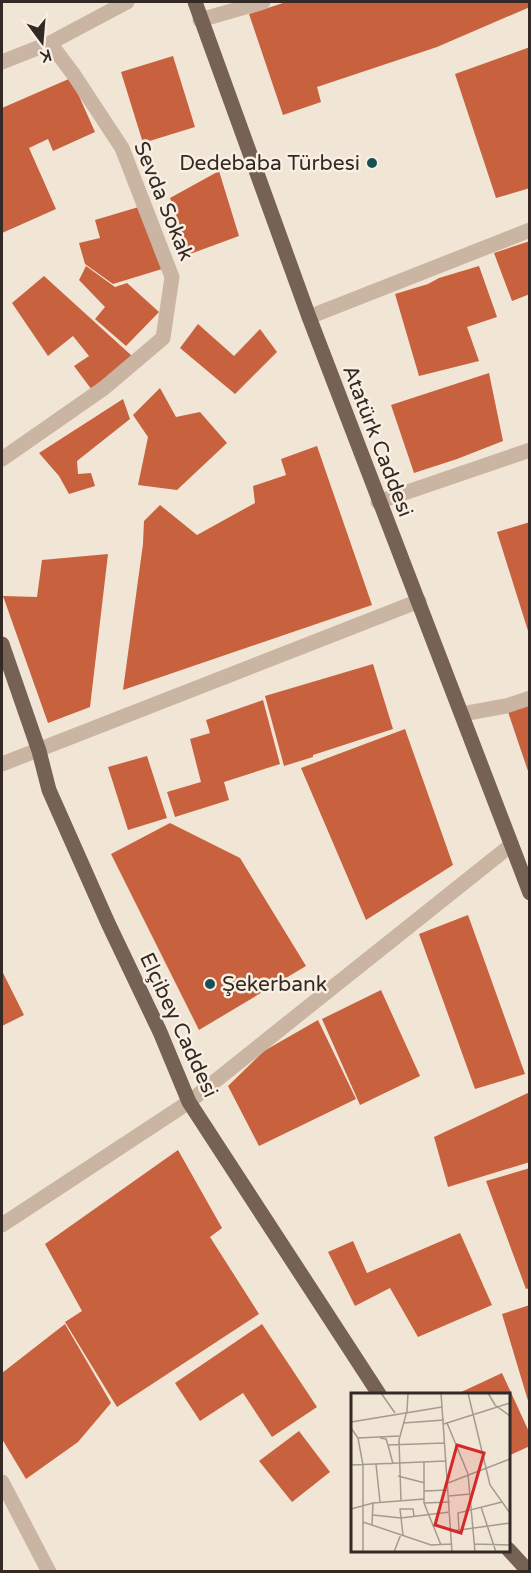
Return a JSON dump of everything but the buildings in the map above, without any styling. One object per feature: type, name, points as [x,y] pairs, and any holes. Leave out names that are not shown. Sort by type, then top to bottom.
[{"type":"main road","name":"Atatürk Caddesi","points":[[195,2],[378,502],[419,601],[530,893]]},
{"type":"main road","name":"Elçibey Caddesi","points":[[2,644],[39,750],[49,790],[108,923],[160,1032],[189,1102],[378,1393]]},
{"type":"main road","points":[[510,1551],[529,1572]]},
{"type":"street","points":[[2,62],[50,43],[127,2]]},
{"type":"street","points":[[200,20],[263,2]]},
{"type":"street","name":"Sevda Sokak","points":[[2,459],[104,388],[163,338],[172,277],[122,148],[50,43]]},
{"type":"street","points":[[309,317],[530,230]]},
{"type":"street","points":[[378,502],[530,450]]},
{"type":"street","points":[[2,764],[419,601]]},
{"type":"street","points":[[462,714],[506,706],[530,698]]},
{"type":"street","points":[[2,1225],[189,1102],[511,845]]},
{"type":"street","points":[[2,1482],[49,1572]]},
{"type":"place","name":"Dedebaba Türbesi","points":[[372,163]]},
{"type":"place","name":"Şekerbank","points":[[210,984]]}]
